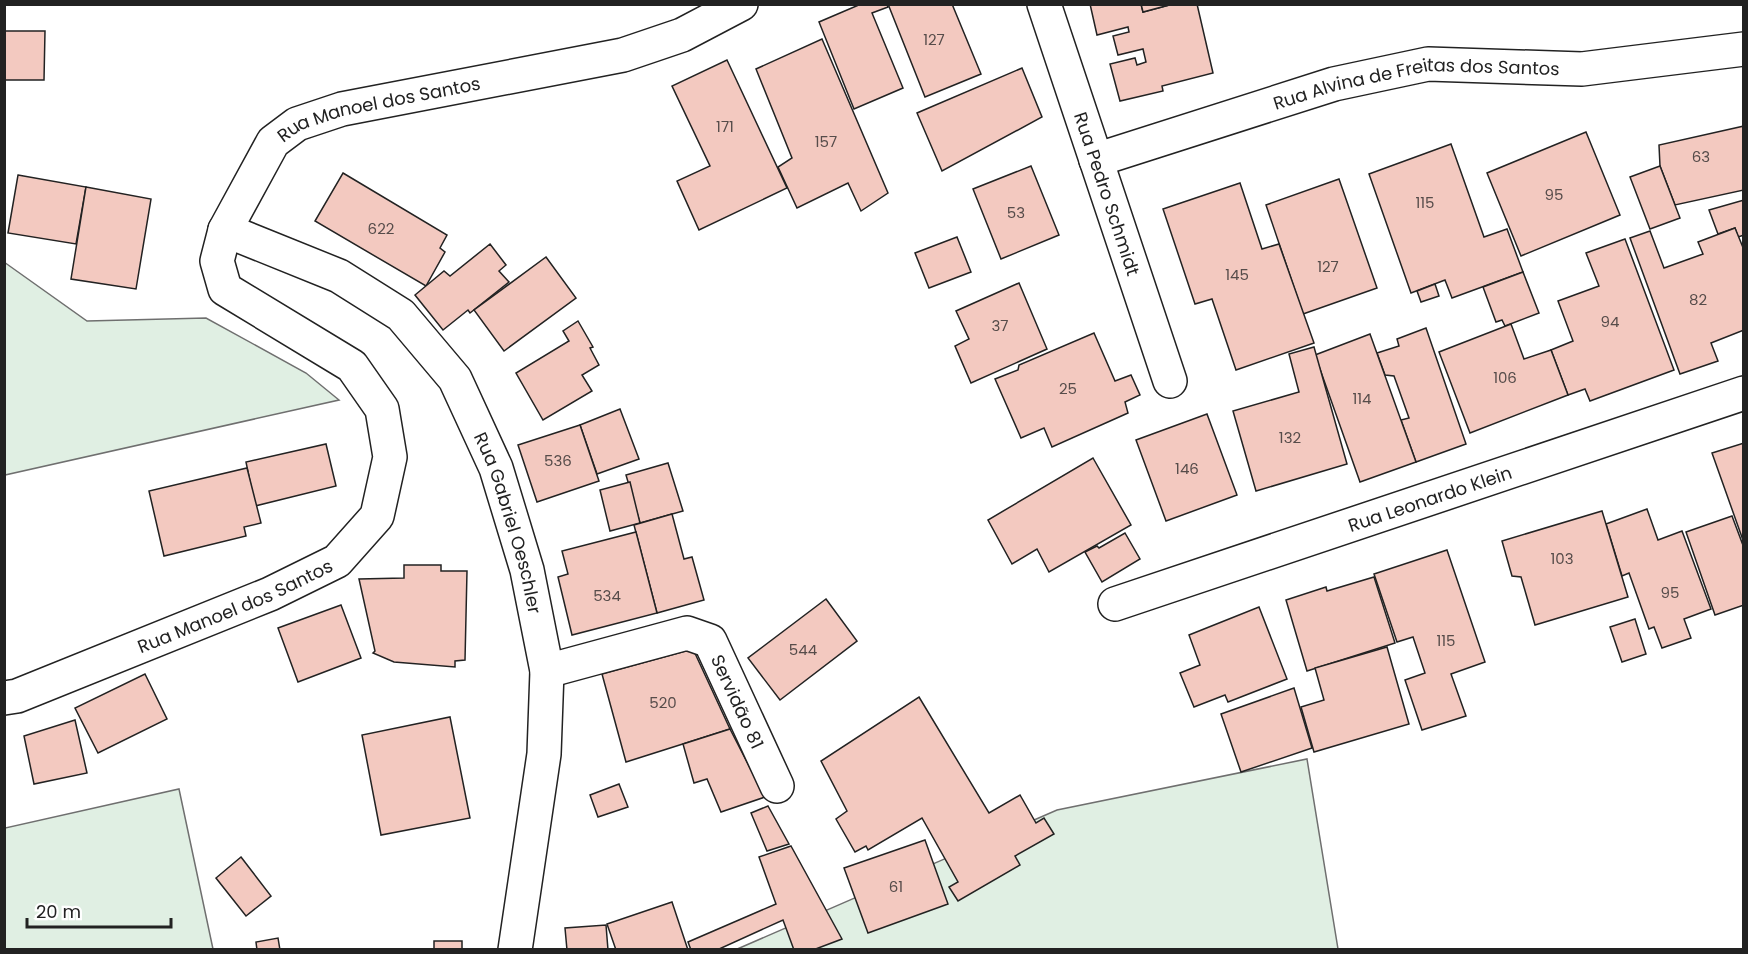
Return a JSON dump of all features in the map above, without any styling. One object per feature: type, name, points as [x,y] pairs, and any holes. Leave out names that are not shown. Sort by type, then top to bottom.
[{"type":"street","name":"Rua Manoel dos Santos","points":[[9,695],[270,594],[337,561],[377,516],[390,457],[382,409],[352,366],[225,289],[217,261],[225,230],[273,142],[297,124],[342,109],[623,56],[682,35],[741,4]]},
{"type":"street","name":"Rua Pedro Schmidt","points":[[1044,4],[1170,381]]},
{"type":"street","name":"Rua Alvina de Freitas dos Santos","points":[[1096,160],[1334,84],[1428,64],[1582,69],[1743,49]]},
{"type":"street","name":"Rua Gabriel Oeschler","points":[[225,230],[339,276],[401,315],[455,379],[496,468],[527,570],[547,671],[544,754],[515,950]]},
{"type":"street","name":"Rua Leonardo Klein","points":[[1115,604],[1743,393]]},
{"type":"street","name":"Servidão 81","points":[[547,671],[687,633],[710,641],[777,786]]},
{"type":"green space","points":[[4,262],[87,321],[206,318],[306,373],[339,400],[5,475]]},
{"type":"green space","points":[[1307,759],[1338,949],[735,950],[1057,810]]},
{"type":"green space","points":[[179,789],[213,949],[5,949],[5,828]]},
{"type":"building","points":[[861,4],[887,4],[888,7],[872,13],[903,88],[854,109],[819,22]]},
{"type":"building","points":[[888,4],[952,4],[981,74],[925,97]]},
{"type":"building","points":[[1090,4],[1141,4],[1143,12],[1173,4],[1197,4],[1213,73],[1162,86],[1163,91],[1120,101],[1110,64],[1135,58],[1137,65],[1146,62],[1143,49],[1118,55],[1113,36],[1129,32],[1128,27],[1097,35]]},
{"type":"building","points":[[1141,4],[1173,4],[1143,12]]},
{"type":"building","points":[[4,31],[45,31],[44,80],[4,80]]},
{"type":"building","points":[[822,39],[888,193],[861,211],[848,183],[797,208],[778,167],[792,158],[756,69]]},
{"type":"building","points":[[727,60],[787,188],[699,230],[677,181],[710,166],[672,86]]},
{"type":"building","points":[[1022,68],[1042,117],[942,171],[917,113]]},
{"type":"building","points":[[1744,126],[1744,190],[1675,205],[1660,166],[1659,145]]},
{"type":"building","points":[[1586,132],[1620,215],[1521,256],[1487,173]]},
{"type":"building","points":[[1451,144],[1484,237],[1507,229],[1523,272],[1452,298],[1445,280],[1411,293],[1369,174]]},
{"type":"building","points":[[1031,166],[1059,235],[1001,259],[973,189]]},
{"type":"building","points":[[1660,166],[1680,218],[1650,229],[1630,177]]},
{"type":"building","points":[[343,173],[447,235],[440,248],[445,252],[426,286],[315,221]]},
{"type":"building","points":[[18,175],[86,187],[76,244],[8,233]]},
{"type":"building","points":[[1339,179],[1377,288],[1303,314],[1266,205]]},
{"type":"building","points":[[1240,183],[1262,249],[1279,244],[1314,343],[1236,370],[1212,299],[1195,304],[1163,209]]},
{"type":"building","points":[[86,187],[151,199],[136,289],[71,279]]},
{"type":"building","points":[[1744,200],[1744,235],[1738,237],[1735,228],[1718,234],[1709,210]]},
{"type":"building","points":[[1735,228],[1744,250],[1744,330],[1711,343],[1718,361],[1680,374],[1630,238],[1650,231],[1664,268],[1703,254],[1698,242]]},
{"type":"building","points":[[957,237],[971,272],[929,288],[915,253]]},
{"type":"building","points":[[1625,239],[1674,370],[1590,401],[1585,389],[1568,395],[1551,350],[1573,341],[1558,301],[1599,286],[1586,253]]},
{"type":"building","points":[[490,244],[506,265],[499,271],[509,282],[470,313],[468,310],[443,330],[415,295],[444,271],[450,276]]},
{"type":"building","points":[[546,257],[576,298],[504,351],[474,310]]},
{"type":"building","points":[[1523,272],[1539,313],[1505,326],[1502,320],[1496,322],[1483,287]]},
{"type":"building","points":[[1019,283],[1047,349],[971,383],[955,346],[969,339],[956,311]]},
{"type":"building","points":[[1435,284],[1439,296],[1421,302],[1417,291]]},
{"type":"building","points":[[578,321],[593,347],[590,348],[599,365],[582,375],[592,391],[543,420],[516,373],[569,341],[563,331]]},
{"type":"building","points":[[1511,324],[1524,359],[1551,350],[1568,395],[1470,433],[1439,352]]},
{"type":"building","points":[[1426,328],[1466,444],[1416,462],[1401,420],[1409,418],[1394,376],[1385,375],[1377,353],[1399,346],[1397,339]]},
{"type":"building","points":[[1094,333],[1115,381],[1131,375],[1140,395],[1125,402],[1128,413],[1052,447],[1044,428],[1021,438],[995,379],[1018,370],[1019,365]]},
{"type":"building","points":[[1370,334],[1416,462],[1360,482],[1315,355]]},
{"type":"building","points":[[1314,347],[1347,464],[1256,491],[1233,411],[1299,392],[1289,354]]},
{"type":"building","points":[[620,409],[639,459],[597,474],[580,425]]},
{"type":"building","points":[[1207,414],[1237,495],[1166,521],[1136,440]]},
{"type":"building","points":[[580,425],[599,481],[537,502],[518,445]]},
{"type":"building","points":[[1744,443],[1744,543],[1712,453]]},
{"type":"building","points":[[326,444],[336,486],[255,506],[246,462]]},
{"type":"building","points":[[1093,458],[1131,525],[1049,572],[1037,549],[1012,564],[988,520]]},
{"type":"building","points":[[668,463],[683,511],[640,523],[626,475]]},
{"type":"building","points":[[247,468],[261,523],[244,527],[246,536],[164,556],[149,491]]},
{"type":"building","points":[[630,482],[640,523],[610,531],[600,490]]},
{"type":"building","points":[[1647,509],[1658,540],[1682,531],[1711,609],[1684,619],[1691,638],[1662,648],[1654,627],[1649,629],[1629,573],[1622,576],[1606,524]]},
{"type":"building","points":[[1602,511],[1628,597],[1535,625],[1521,577],[1512,576],[1502,541]]},
{"type":"building","points":[[672,514],[684,559],[692,557],[704,600],[657,613],[634,525]]},
{"type":"building","points":[[1732,516],[1744,548],[1744,605],[1715,615],[1686,532]]},
{"type":"building","points":[[636,532],[657,613],[572,635],[558,577],[568,574],[562,551]]},
{"type":"building","points":[[1125,533],[1140,559],[1102,582],[1085,552],[1097,546],[1099,548]]},
{"type":"building","points":[[1447,550],[1485,662],[1451,674],[1466,716],[1422,730],[1405,680],[1425,673],[1413,637],[1397,642],[1374,574]]},
{"type":"building","points":[[404,565],[441,565],[441,571],[467,571],[465,660],[455,661],[455,667],[394,662],[373,653],[375,651],[359,579],[404,578]]},
{"type":"building","points":[[1374,577],[1395,643],[1307,671],[1286,600],[1326,587],[1327,591]]},
{"type":"building","points":[[826,599],[857,641],[780,700],[748,658]]},
{"type":"building","points":[[341,605],[361,658],[298,682],[278,628]]},
{"type":"building","points":[[1259,607],[1287,679],[1228,702],[1225,695],[1194,707],[1180,673],[1200,665],[1189,635]]},
{"type":"building","points":[[1635,619],[1646,654],[1622,662],[1610,627]]},
{"type":"building","points":[[1387,647],[1409,724],[1314,752],[1301,707],[1324,700],[1315,668]]},
{"type":"building","points":[[693,649],[730,729],[626,762],[602,674]]},
{"type":"building","points":[[145,674],[167,719],[98,753],[75,708]]},
{"type":"building","points":[[1294,688],[1312,748],[1241,772],[1221,714]]},
{"type":"building","points":[[919,697],[989,813],[1020,795],[1036,823],[1044,818],[1054,834],[1015,856],[1020,865],[958,901],[949,887],[958,882],[922,818],[868,850],[866,846],[855,852],[836,819],[847,811],[821,761]]},
{"type":"building","points":[[450,717],[470,818],[381,835],[362,735]]},
{"type":"building","points":[[75,720],[87,773],[34,784],[24,736]]},
{"type":"building","points":[[730,729],[765,797],[721,812],[707,779],[694,783],[683,744]]},
{"type":"building","points":[[619,784],[628,807],[598,817],[590,795]]},
{"type":"building","points":[[768,806],[789,844],[767,851],[751,813]]},
{"type":"building","points":[[925,840],[948,904],[868,933],[844,868]]},
{"type":"building","points":[[791,846],[842,939],[813,950],[794,950],[783,920],[717,950],[691,950],[688,942],[776,904],[759,857]]},
{"type":"building","points":[[241,857],[271,896],[246,916],[216,878]]},
{"type":"building","points":[[672,902],[688,950],[616,950],[607,924]]},
{"type":"building","points":[[606,925],[608,950],[567,950],[565,928]]},
{"type":"building","points":[[278,938],[280,950],[257,950],[256,942]]},
{"type":"building","points":[[434,941],[462,941],[462,950],[434,950]]}]
